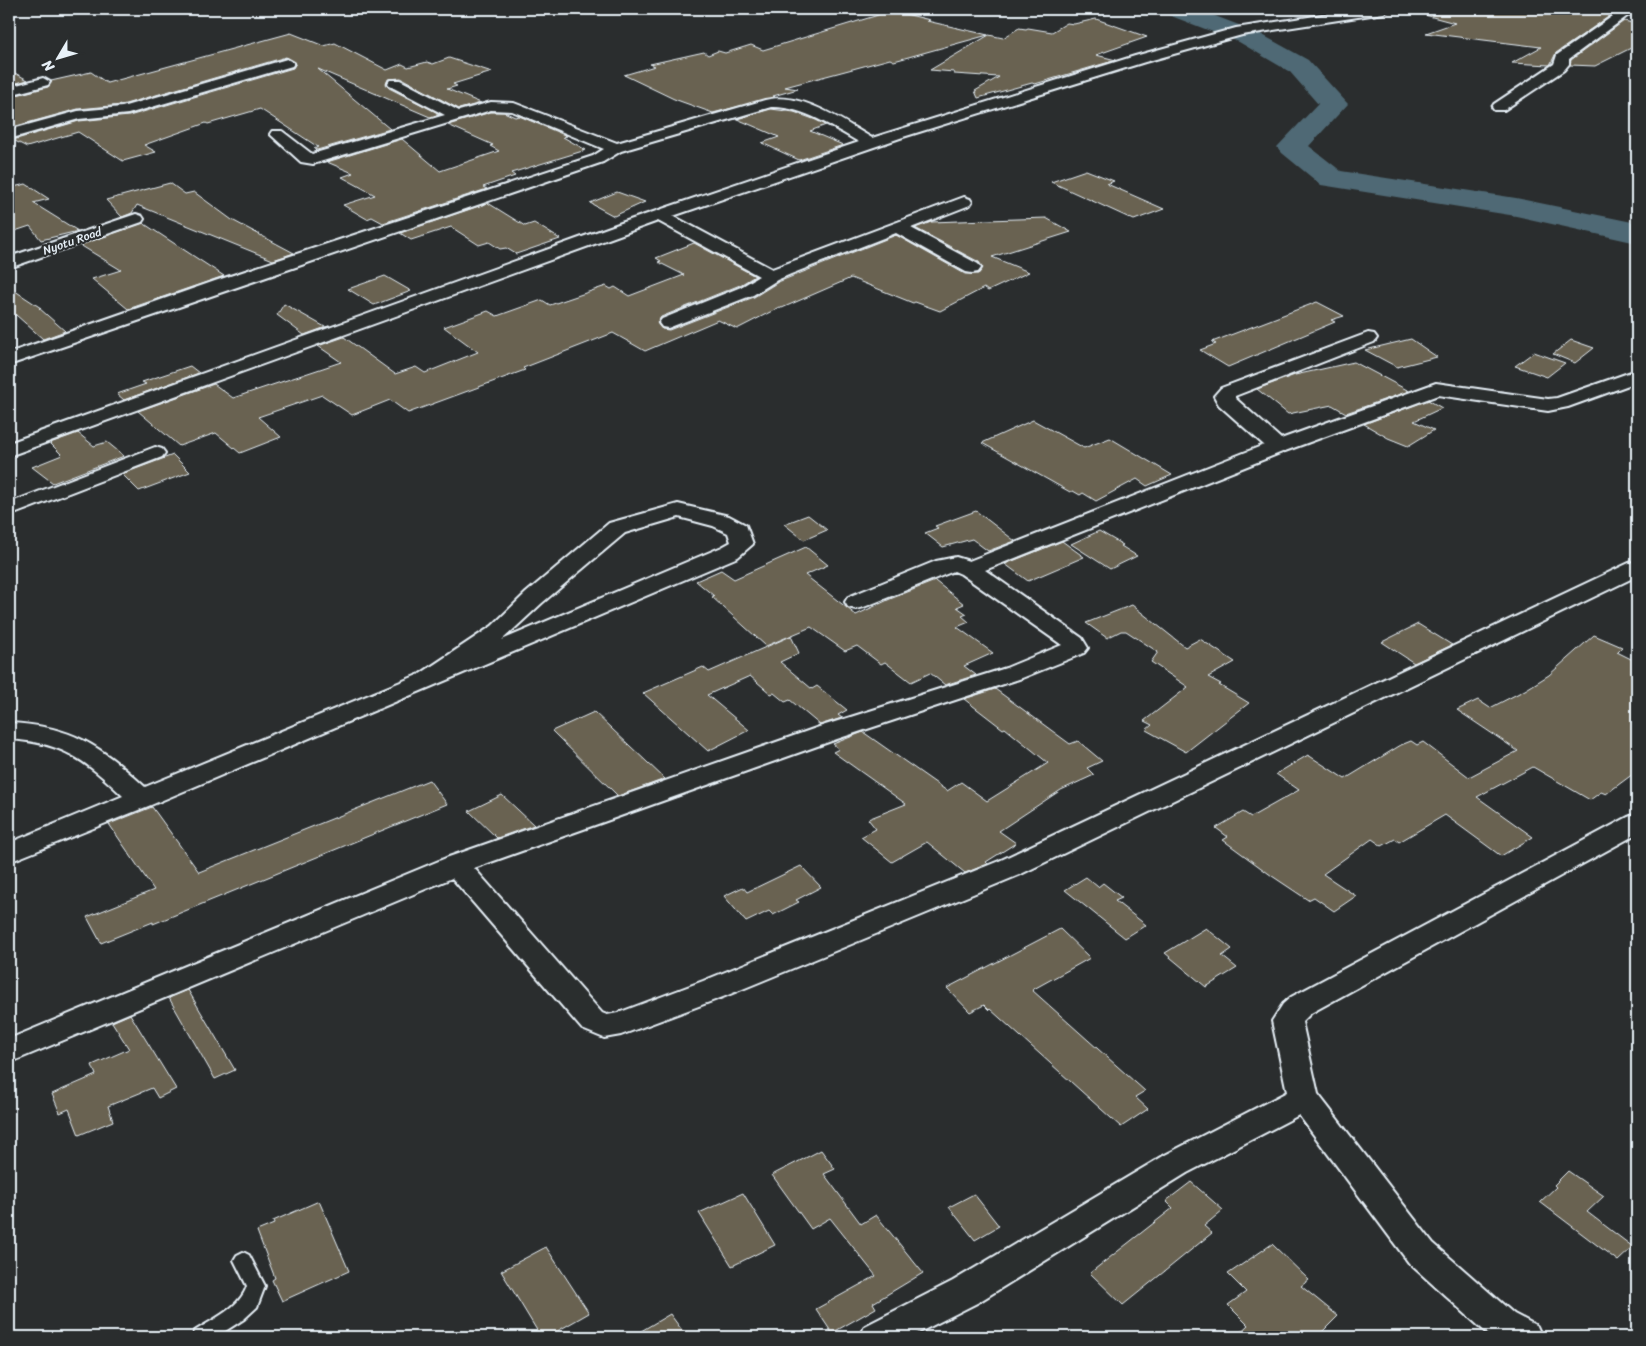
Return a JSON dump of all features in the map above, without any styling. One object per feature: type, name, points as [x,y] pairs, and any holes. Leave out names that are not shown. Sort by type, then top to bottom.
[{"type":"street","points":[[9,450],[660,215],[872,143],[1140,59],[1241,31],[1384,9]]},
{"type":"street","points":[[1499,107],[1559,67],[1562,64],[1562,58],[1631,9]]},
{"type":"street","points":[[9,135],[78,115],[123,111],[287,63]]},
{"type":"street","points":[[9,91],[43,82]]},
{"type":"street","points":[[395,83],[457,115]]},
{"type":"street","points":[[9,359],[221,285],[598,159],[616,148],[780,101],[788,102],[818,115],[872,143]]},
{"type":"street","points":[[277,134],[306,159],[313,159],[491,106],[514,107],[616,148]]},
{"type":"street","points":[[668,323],[747,291],[771,276],[964,202]]},
{"type":"street","points":[[660,215],[771,276]]},
{"type":"street","name":"Nyotu Road","points":[[9,263],[136,219]]},
{"type":"street","points":[[897,227],[972,268]]},
{"type":"street","points":[[1278,447],[1226,401],[1224,396],[1228,392],[1368,338]]},
{"type":"street","points":[[969,569],[1278,447],[1436,389],[1548,405],[1560,403],[1637,376]]},
{"type":"street","points":[[9,510],[155,453]]},
{"type":"street","points":[[9,853],[429,680],[730,552],[742,544],[738,530],[721,521],[678,510],[617,528],[534,598],[500,631],[429,680]]},
{"type":"street","points":[[9,1051],[456,865],[828,733],[1014,674],[1076,648],[1074,643],[969,569],[956,564],[944,566],[856,602]]},
{"type":"street","points":[[456,865],[592,1021],[604,1027],[621,1024],[713,989],[1009,868],[1637,568]]},
{"type":"street","points":[[9,731],[22,731],[64,741],[80,749],[95,757],[142,799]]},
{"type":"street","points":[[1525,1337],[1502,1325],[1421,1254],[1304,1098],[1287,1021],[1301,1005],[1637,823]]},
{"type":"street","points":[[877,1337],[965,1292],[1176,1164],[1304,1098]]},
{"type":"lane","points":[[202,1337],[238,1313],[251,1301],[256,1286],[243,1260]]},
{"type":"building","points":[[1426,9],[1620,9],[1556,53],[1550,65],[1512,63],[1541,47],[1426,33],[1455,23],[1425,15]]},
{"type":"building","points":[[889,10],[988,35],[894,61],[890,59],[785,87],[798,89],[713,113],[674,99],[624,75],[655,66],[650,64],[704,52],[708,55],[718,51],[725,53],[751,45],[763,50]]},
{"type":"building","points":[[1096,19],[1147,37],[1096,55],[1116,60],[1035,84],[1032,83],[978,98],[975,91],[999,77],[954,74],[954,72],[930,70],[989,35],[1003,38],[1019,28],[1052,32],[1067,23],[1074,24]]},
{"type":"building","points":[[1624,21],[1637,24],[1637,45],[1595,66],[1570,65],[1571,60]]},
{"type":"building","points":[[291,33],[324,46],[335,43],[387,70],[402,64],[408,67],[427,62],[433,64],[449,58],[492,72],[453,84],[457,86],[447,89],[481,103],[459,109],[401,78],[388,79],[386,84],[389,88],[440,114],[430,117],[318,69],[390,129],[317,150],[314,149],[318,147],[260,109],[206,123],[144,145],[156,152],[123,161],[78,132],[27,147],[13,140],[79,121],[129,116],[293,68],[296,63],[286,57],[122,105],[78,109],[9,128],[9,97],[48,87],[51,81],[91,72],[107,83]]},
{"type":"building","points":[[9,70],[28,80],[9,85]]},
{"type":"building","points":[[771,109],[794,112],[826,125],[810,131],[843,145],[799,160],[762,143],[779,137],[737,119]]},
{"type":"building","points":[[491,112],[504,112],[515,117],[519,116],[567,136],[563,137],[586,150],[511,173],[515,176],[483,187],[487,189],[383,223],[372,217],[367,219],[343,205],[375,195],[342,177],[353,173],[327,162],[402,139],[440,171],[499,151],[490,146],[493,145],[448,125]]},
{"type":"building","points":[[1086,170],[1114,181],[1107,184],[1164,209],[1134,220],[1051,182]]},
{"type":"building","points":[[170,183],[185,194],[194,192],[232,220],[294,253],[273,260],[137,205],[132,213],[122,217],[106,200]]},
{"type":"building","points":[[26,184],[49,199],[33,203],[78,231],[41,240],[30,226],[9,233],[9,188]]},
{"type":"building","points":[[617,192],[645,202],[614,216],[590,203]]},
{"type":"building","points":[[488,203],[525,226],[534,223],[560,239],[516,254],[506,248],[500,249],[489,242],[479,245],[451,227],[411,240],[400,233]]},
{"type":"building","points":[[1046,218],[1071,232],[992,257],[1029,272],[988,291],[984,288],[940,311],[915,302],[913,303],[851,278],[782,308],[780,307],[737,329],[718,320],[645,351],[613,333],[523,368],[525,370],[408,413],[390,400],[352,415],[322,395],[258,417],[281,437],[240,453],[216,433],[179,446],[138,411],[214,384],[233,398],[341,362],[318,346],[344,337],[395,374],[416,367],[425,373],[478,352],[444,327],[488,311],[497,316],[542,300],[550,305],[606,286],[611,289],[615,287],[629,296],[684,275],[658,262],[661,261],[656,258],[694,243],[755,276],[740,285],[661,317],[657,323],[662,329],[669,330],[754,297],[778,282],[896,235],[965,274],[978,274],[983,268],[979,262],[915,228],[931,222]]},
{"type":"building","points":[[143,223],[224,276],[128,309],[92,279],[121,270],[80,245]]},
{"type":"building","points":[[385,276],[411,291],[374,305],[348,289]]},
{"type":"building","points":[[9,287],[41,308],[39,308],[65,331],[43,339],[16,315],[9,318]]},
{"type":"building","points":[[1317,302],[1344,316],[1331,320],[1335,322],[1228,367],[1200,350],[1216,344],[1212,342]]},
{"type":"building","points":[[284,304],[325,327],[329,326],[304,335],[277,315]]},
{"type":"building","points":[[1411,339],[1437,357],[1397,367],[1365,350]]},
{"type":"building","points":[[1571,340],[1594,348],[1575,363],[1553,354]]},
{"type":"building","points":[[1534,352],[1565,363],[1547,377],[1515,366]]},
{"type":"building","points":[[1354,362],[1409,391],[1346,413],[1332,405],[1288,414],[1257,389],[1295,375]]},
{"type":"building","points":[[190,366],[199,373],[124,400],[117,394],[146,384],[142,382]]},
{"type":"building","points":[[1428,400],[1442,408],[1414,421],[1434,430],[1408,446],[1388,438],[1364,424]]},
{"type":"building","points":[[1033,420],[1084,448],[1110,438],[1172,475],[1147,486],[1137,479],[1096,501],[1083,493],[1080,495],[1073,491],[1070,492],[982,443]]},
{"type":"building","points":[[78,433],[94,446],[107,442],[124,456],[53,483],[32,467],[62,455],[50,443]]},
{"type":"building","points":[[173,455],[190,472],[139,491],[122,474]]},
{"type":"building","points":[[976,511],[1015,541],[988,551],[972,539],[943,547],[925,533],[938,528],[935,526]]},
{"type":"building","points":[[808,515],[827,530],[804,540],[784,524]]},
{"type":"building","points":[[1099,531],[1137,556],[1110,569],[1071,544]]},
{"type":"building","points":[[1062,541],[1084,557],[1028,581],[1005,564]]},
{"type":"building","points":[[806,547],[828,565],[805,575],[856,615],[935,581],[964,604],[957,607],[967,614],[962,616],[969,622],[957,627],[993,653],[964,666],[976,675],[945,685],[930,673],[911,682],[885,662],[881,664],[857,646],[845,651],[811,627],[766,646],[696,581],[721,570],[734,579]]},
{"type":"building","points":[[1132,605],[1185,647],[1200,639],[1235,662],[1208,677],[1249,703],[1186,752],[1146,730],[1152,725],[1144,721],[1188,687],[1151,662],[1158,652],[1126,631],[1121,631],[1107,638],[1086,623]]},
{"type":"building","points":[[1418,624],[1452,645],[1414,663],[1382,642]]},
{"type":"building","points":[[1594,635],[1622,647],[1617,652],[1637,662],[1637,771],[1606,794],[1601,792],[1590,800],[1533,767],[1477,797],[1533,837],[1501,856],[1445,815],[1399,842],[1395,839],[1382,846],[1372,839],[1323,874],[1356,896],[1334,911],[1314,897],[1308,900],[1272,876],[1223,840],[1228,837],[1216,828],[1243,812],[1251,817],[1299,790],[1276,774],[1308,755],[1345,779],[1401,745],[1411,741],[1417,745],[1423,742],[1469,777],[1518,751],[1457,710],[1478,700],[1490,708],[1525,690],[1549,675]]},
{"type":"building","points":[[791,636],[799,653],[780,662],[812,689],[817,686],[847,710],[838,715],[842,718],[820,725],[790,700],[785,702],[774,693],[771,694],[750,676],[707,695],[749,730],[708,751],[643,693],[703,667],[709,672]]},
{"type":"building","points":[[995,689],[1070,744],[1078,741],[1102,761],[1087,768],[1094,775],[1061,790],[999,831],[1016,843],[986,862],[988,864],[965,873],[927,842],[892,862],[861,837],[876,829],[868,819],[906,804],[833,752],[839,749],[833,744],[863,732],[947,791],[961,782],[987,801],[1048,763],[1005,728],[1003,729],[964,699]]},
{"type":"building","points":[[594,712],[665,779],[618,796],[552,731]]},
{"type":"building","points":[[429,780],[447,804],[153,924],[153,922],[101,943],[87,917],[154,890],[109,824],[152,807],[199,872]]},
{"type":"building","points":[[502,795],[534,825],[497,838],[469,811]]},
{"type":"building","points":[[801,866],[821,887],[796,900],[799,902],[773,915],[769,911],[746,922],[724,896],[743,887],[747,892]]},
{"type":"building","points":[[1086,877],[1098,887],[1103,883],[1122,898],[1115,901],[1146,925],[1125,938],[1065,890]]},
{"type":"building","points":[[1206,928],[1232,949],[1222,956],[1237,968],[1206,987],[1165,953]]},
{"type":"building","points":[[1060,929],[1090,958],[1032,990],[1145,1091],[1135,1097],[1148,1109],[1121,1127],[990,1009],[984,1005],[970,1012],[947,988]]},
{"type":"building","points":[[188,990],[235,1070],[215,1079],[169,998]]},
{"type":"building","points":[[130,1014],[176,1089],[158,1098],[152,1088],[108,1106],[113,1121],[79,1135],[69,1109],[60,1113],[52,1094],[96,1075],[92,1065],[129,1049],[112,1022]]},
{"type":"building","points":[[821,1150],[835,1169],[824,1174],[861,1224],[876,1215],[923,1273],[873,1303],[876,1308],[832,1333],[816,1309],[876,1276],[830,1218],[811,1229],[772,1175]]},
{"type":"building","points":[[1568,1171],[1604,1196],[1587,1212],[1633,1247],[1618,1261],[1540,1202],[1556,1187],[1554,1185]]},
{"type":"building","points":[[1191,1182],[1223,1210],[1204,1226],[1212,1233],[1123,1305],[1090,1273],[1173,1208],[1166,1201]]},
{"type":"building","points":[[743,1193],[775,1245],[732,1266],[699,1213]]},
{"type":"building","points":[[974,1194],[999,1226],[975,1240],[949,1207]]},
{"type":"building","points":[[319,1201],[349,1271],[282,1301],[272,1280],[275,1278],[257,1231],[274,1224],[273,1221]]},
{"type":"building","points":[[1272,1244],[1309,1280],[1301,1286],[1338,1316],[1317,1337],[1235,1337],[1248,1325],[1228,1305],[1246,1292],[1228,1274]]},
{"type":"building","points":[[546,1247],[589,1313],[547,1337],[541,1337],[501,1271]]},
{"type":"building","points":[[670,1314],[687,1337],[631,1337]]},
{"type":"waterway","points":[[1175,9],[1248,37],[1299,66],[1334,104],[1292,147],[1332,179],[1516,207],[1637,233]]}]
